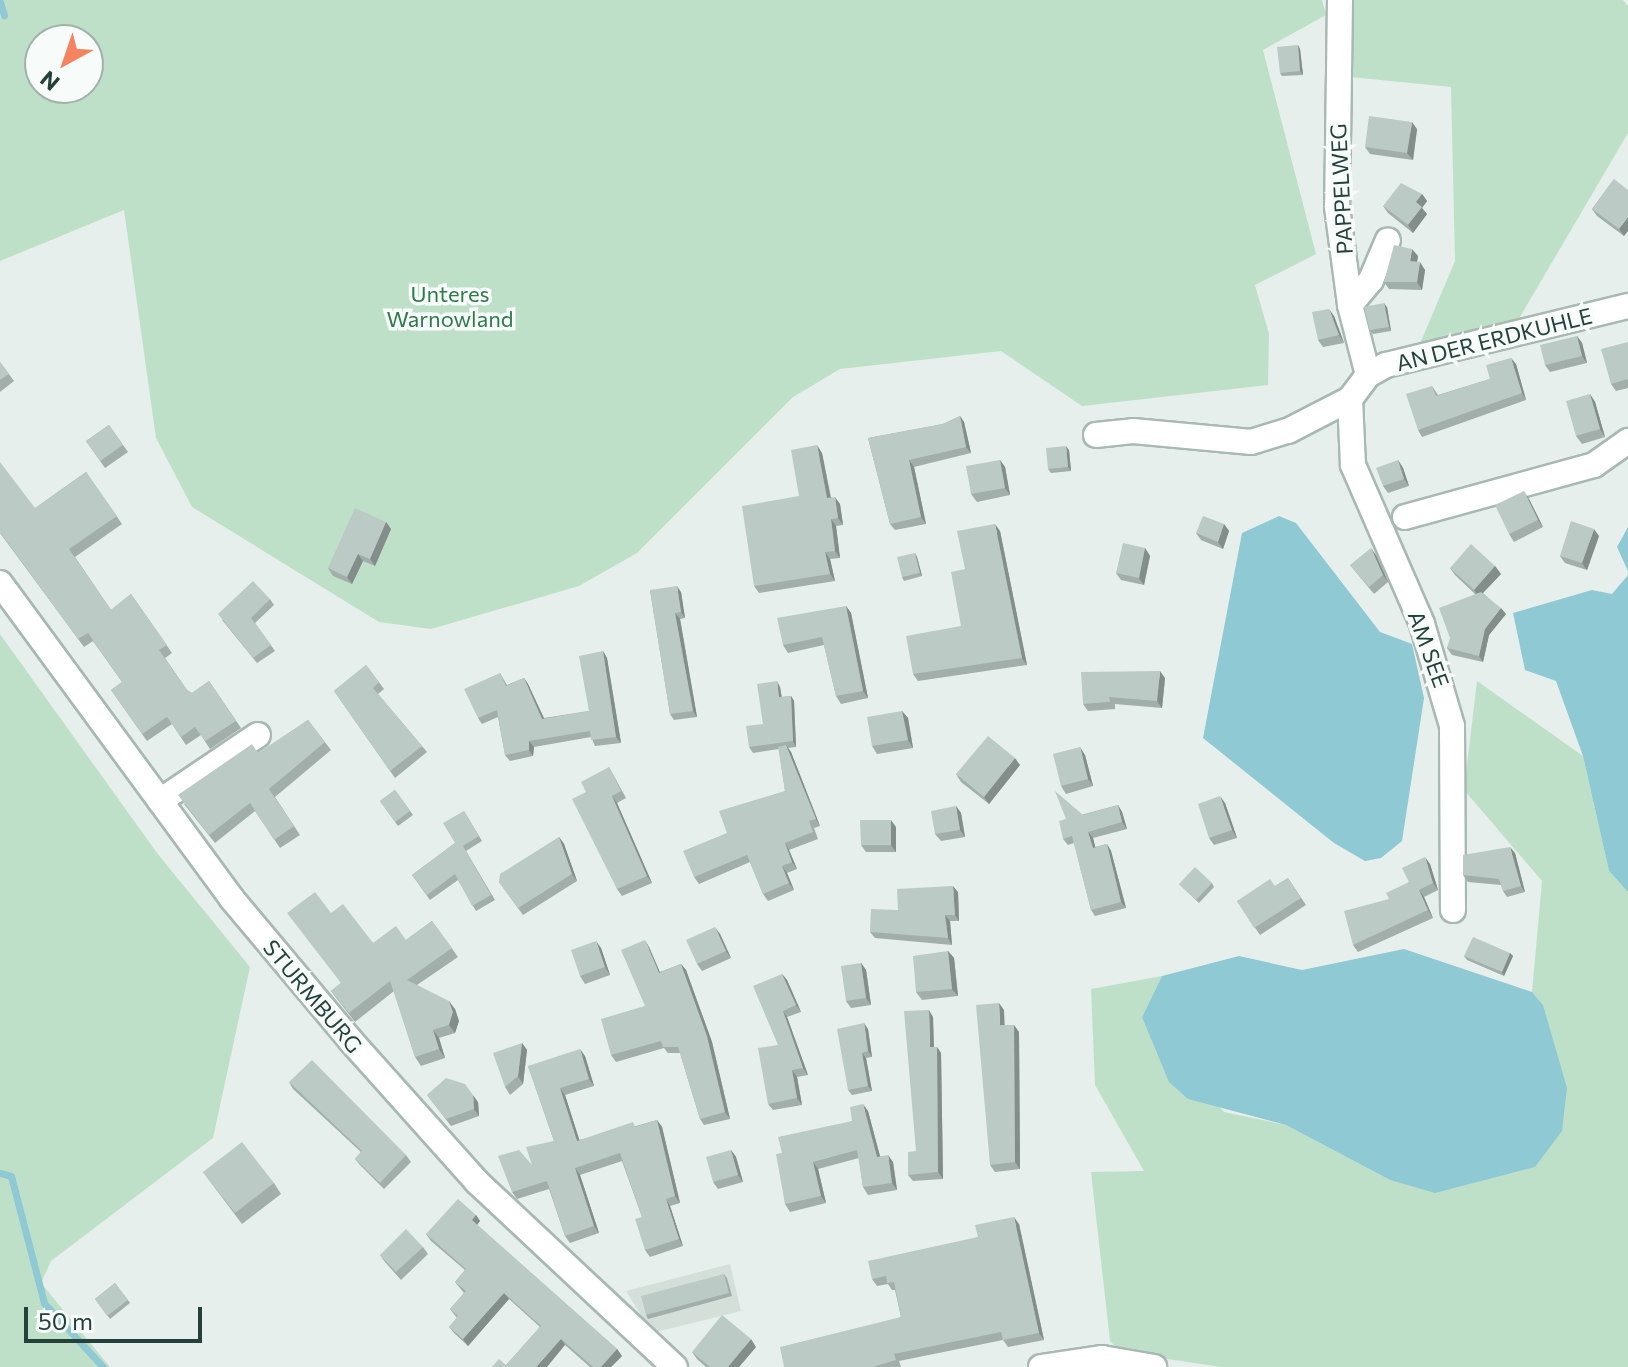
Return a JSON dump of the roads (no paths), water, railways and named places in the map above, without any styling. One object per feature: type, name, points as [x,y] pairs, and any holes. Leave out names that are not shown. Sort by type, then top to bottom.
[{"type":"street","name":"PAPPELWEG","points":[[1340,0],[1335,160],[1350,305],[1368,375]]},
{"type":"street","points":[[1350,305],[1371,280],[1388,240]]},
{"type":"street","name":"AN DER ERDKUHLE","points":[[1096,435],[1133,431],[1251,442],[1288,431],[1350,399],[1368,375],[1433,352],[1628,306]]},
{"type":"street","name":"AM SEE","points":[[1350,399],[1353,465],[1422,624],[1452,726],[1453,910]]},
{"type":"street","points":[[1405,517],[1594,465],[1628,441]]},
{"type":"street","name":"STURMBURG","points":[[0,583],[232,899],[441,1143],[675,1367]]},
{"type":"street","points":[[160,801],[258,735]]},
{"type":"street","points":[[1041,1367],[1102,1358],[1154,1367]]},
{"type":"water","points":[[1279,516],[1296,523],[1380,632],[1412,644],[1424,698],[1402,841],[1381,858],[1365,861],[1334,843],[1203,738],[1242,533]]},
{"type":"water","points":[[1628,527],[1628,571],[1617,547]]},
{"type":"water","points":[[1628,575],[1628,892],[1609,871],[1583,756],[1556,681],[1525,670],[1513,613],[1592,590],[1612,594]]},
{"type":"water","points":[[1404,949],[1532,992],[1543,1005],[1567,1088],[1562,1131],[1535,1167],[1435,1193],[1390,1180],[1286,1125],[1188,1099],[1169,1082],[1142,1017],[1162,976],[1239,956],[1302,970]]},
{"type":"waterway","points":[[0,2],[4,15]]},
{"type":"waterway","points":[[0,1173],[11,1176],[44,1303],[103,1367]]},
{"type":"park label","name":"Unteres Warnowland","points":[[450,306]]}]
